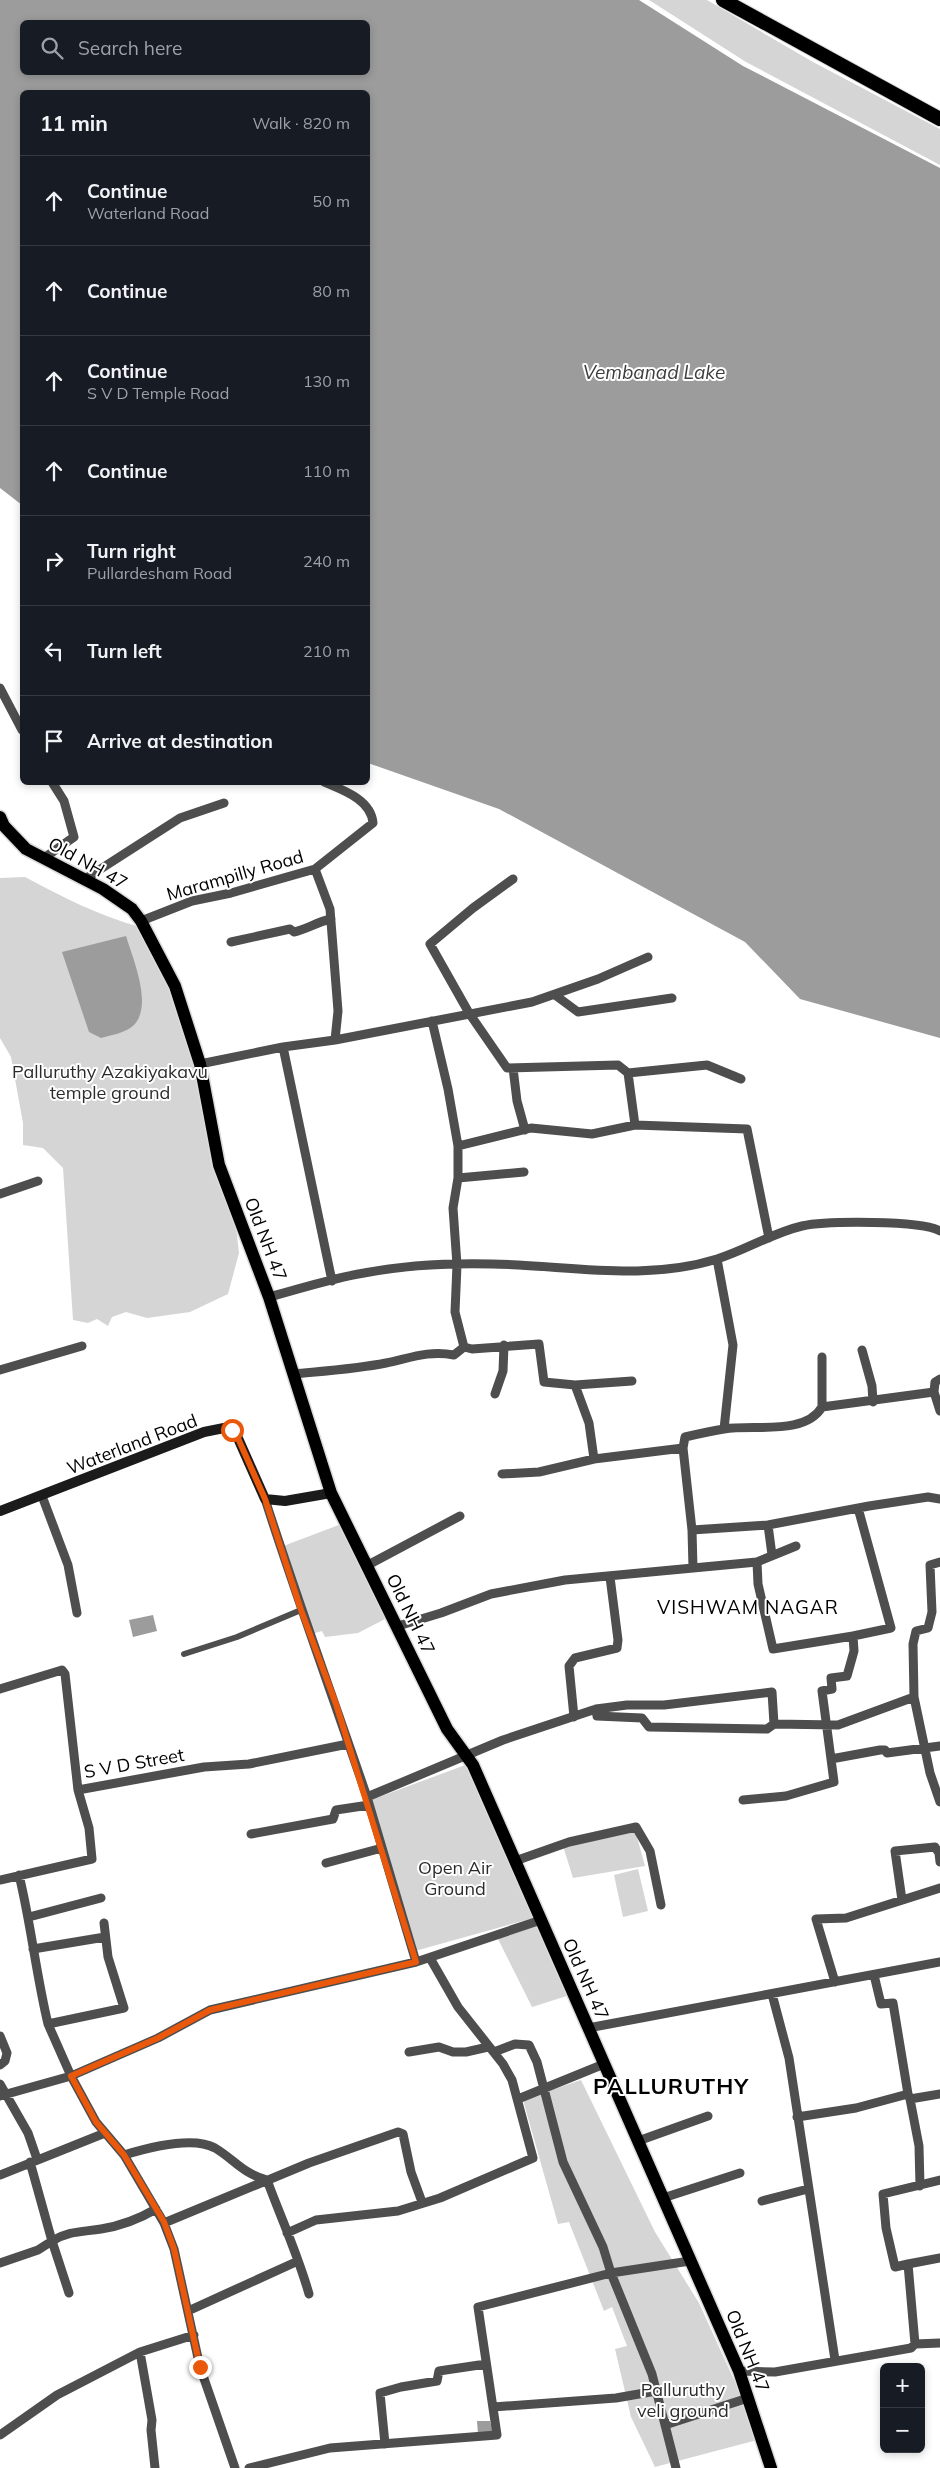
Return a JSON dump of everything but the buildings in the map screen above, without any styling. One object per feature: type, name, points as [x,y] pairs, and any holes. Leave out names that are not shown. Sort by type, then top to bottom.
[{"type":"highway","points":[[723,0],[940,119]]},
{"type":"main road","name":"Old NH 47","points":[[0,817],[4,826],[26,849],[85,879],[132,909],[141,920],[175,986],[200,1064],[219,1165],[269,1297],[331,1493],[447,1729],[473,1765],[739,2372],[771,2468]]},
{"type":"main road","name":"Waterland Road","points":[[0,1511],[204,1432],[224,1428],[232,1430],[237,1436],[265,1499]]},
{"type":"main road","points":[[265,1499],[285,1501],[331,1493]]},
{"type":"street","points":[[0,688],[20,726]]},
{"type":"street","points":[[44,858],[74,837],[64,802],[54,785]]},
{"type":"street","points":[[315,868],[373,823],[361,802],[354,795],[331,785]]},
{"type":"street","points":[[85,879],[180,818],[224,803]]},
{"type":"street","name":"Marampilly Road","points":[[141,920],[192,901],[231,893],[315,868],[330,909],[338,1011],[335,1040]]},
{"type":"street","points":[[513,879],[473,908],[430,944],[469,1013],[507,1068],[618,1065],[628,1073],[635,1125]]},
{"type":"street","points":[[232,942],[290,929],[294,932],[306,929],[311,924],[331,919]]},
{"type":"street","points":[[200,1064],[532,1002],[555,995],[648,957]]},
{"type":"street","points":[[555,995],[578,1012],[672,998]]},
{"type":"street","points":[[432,1021],[448,1089],[458,1146],[458,1178],[453,1208],[457,1265],[456,1312],[464,1347]]},
{"type":"street","points":[[283,1047],[332,1281]]},
{"type":"street","points":[[628,1073],[707,1065],[741,1079]]},
{"type":"street","points":[[513,1068],[517,1100],[525,1130]]},
{"type":"street","points":[[458,1146],[531,1128],[592,1134],[635,1125],[747,1129],[769,1238]]},
{"type":"street","points":[[458,1178],[524,1172]]},
{"type":"street","points":[[0,1194],[38,1181]]},
{"type":"street","points":[[269,1297],[364,1273],[457,1265],[492,1264],[606,1271],[673,1268],[717,1260],[801,1226],[842,1223],[923,1226],[940,1230]]},
{"type":"street","points":[[717,1260],[733,1345],[724,1429]]},
{"type":"street","points":[[464,1347],[472,1349],[504,1345],[538,1344],[544,1382],[574,1385],[632,1380]]},
{"type":"street","points":[[495,1394],[502,1371],[504,1345]]},
{"type":"street","points":[[0,1370],[82,1346]]},
{"type":"street","points":[[294,1374],[386,1363],[424,1353],[440,1352],[454,1355],[464,1347]]},
{"type":"street","points":[[862,1350],[872,1386],[873,1402]]},
{"type":"street","points":[[693,1568],[692,1530],[682,1448],[685,1437],[724,1429],[800,1424],[815,1417],[822,1407],[822,1357]]},
{"type":"street","points":[[940,1378],[935,1382],[934,1392],[940,1411]]},
{"type":"street","points":[[574,1385],[589,1423],[594,1459]]},
{"type":"street","points":[[822,1407],[873,1402],[934,1392]]},
{"type":"street","points":[[502,1474],[539,1472],[594,1459],[682,1448]]},
{"type":"street","points":[[42,1496],[68,1565],[77,1613]]},
{"type":"street","points":[[692,1530],[768,1525],[928,1497],[940,1499]]},
{"type":"street","points":[[265,1499],[301,1610],[336,1704],[368,1801],[416,1962]]},
{"type":"street","points":[[757,1562],[758,1584],[773,1649],[891,1628],[858,1508]]},
{"type":"street","points":[[368,1565],[460,1516]]},
{"type":"street","points":[[768,1525],[772,1556]]},
{"type":"street","points":[[398,1626],[441,1613],[491,1594],[565,1580],[757,1562],[796,1546]]},
{"type":"street","points":[[939,1798],[924,1747],[914,1697],[912,1644],[916,1631],[928,1628],[932,1612],[930,1565],[940,1562]]},
{"type":"street","points":[[574,1717],[569,1666],[575,1658],[617,1648],[618,1640],[610,1577]]},
{"type":"street","points":[[184,1654],[237,1636],[301,1610]]},
{"type":"street","points":[[743,1800],[786,1796],[834,1782],[828,1725],[822,1691],[832,1689],[831,1678],[847,1676],[854,1651],[853,1636]]},
{"type":"street","name":"S V D Street","points":[[0,1689],[62,1670],[65,1674],[78,1790],[204,1767],[249,1764],[348,1744]]},
{"type":"street","points":[[251,1834],[333,1819],[336,1810],[368,1801],[503,1740],[596,1709],[627,1705],[664,1705],[772,1692],[774,1724]]},
{"type":"street","points":[[596,1709],[597,1716],[642,1718],[649,1727],[767,1729],[774,1724],[838,1725],[914,1697]]},
{"type":"street","points":[[831,1759],[880,1750],[885,1750],[888,1753],[940,1746]]},
{"type":"street","points":[[0,1880],[92,1860],[89,1828],[78,1790]]},
{"type":"street","points":[[515,1862],[569,1842],[636,1827],[650,1851],[661,1905]]},
{"type":"street","points":[[902,1900],[895,1851],[935,1847],[939,1852],[940,1862]]},
{"type":"street","points":[[326,1863],[382,1848]]},
{"type":"street","points":[[19,1875],[29,1917],[33,1949],[48,2024],[71,2076],[96,2122],[124,2155],[164,2222],[174,2249],[200,2367],[235,2468]]},
{"type":"street","points":[[834,1982],[816,1919],[846,1918],[940,1888]]},
{"type":"street","points":[[29,1917],[101,1898]]},
{"type":"street","points":[[3,2095],[71,2076],[158,2038],[210,2010],[416,1962],[541,1920]]},
{"type":"street","points":[[48,2024],[124,2008],[104,1937],[104,1923]]},
{"type":"street","points":[[33,1949],[104,1937]]},
{"type":"street","points":[[287,2233],[316,2220],[398,2211],[422,2202],[440,2198],[533,2158],[512,2080],[458,2007],[430,1958]]},
{"type":"street","points":[[588,2028],[940,1962]]},
{"type":"street","points":[[874,1975],[881,2004],[893,2003],[919,2146],[920,2186]]},
{"type":"street","points":[[772,1994],[789,2058],[835,2360]]},
{"type":"street","points":[[0,2036],[7,2054],[5,2061],[0,2065]]},
{"type":"street","points":[[409,2052],[439,2047],[453,2052],[466,2052],[491,2050],[515,2044],[529,2044],[537,2062],[564,2162],[603,2247],[611,2272],[652,2374],[676,2468]]},
{"type":"street","points":[[518,2099],[604,2064]]},
{"type":"street","points":[[0,2084],[3,2095],[28,2133],[52,2241],[69,2293]]},
{"type":"street","points":[[797,2117],[856,2108],[909,2096],[940,2094]]},
{"type":"street","points":[[638,2141],[708,2116]]},
{"type":"street","points":[[164,2222],[267,2180],[398,2132],[403,2134],[411,2172],[422,2202]]},
{"type":"street","points":[[0,2175],[33,2160],[105,2133]]},
{"type":"street","points":[[124,2155],[195,2142],[214,2147],[250,2175],[267,2180]]},
{"type":"street","points":[[663,2198],[740,2173]]},
{"type":"street","points":[[267,2180],[309,2294]]},
{"type":"street","points":[[940,2180],[883,2194],[886,2228],[895,2267],[940,2258]]},
{"type":"street","points":[[762,2201],[808,2189]]},
{"type":"street","points":[[0,2264],[38,2250],[66,2233],[103,2228],[140,2218],[156,2208]]},
{"type":"street","points":[[188,2311],[298,2261]]},
{"type":"street","points":[[249,2468],[330,2448],[497,2435],[478,2307],[611,2272],[690,2261]]},
{"type":"street","points":[[908,2264],[915,2344]]},
{"type":"street","points":[[0,2435],[57,2395],[140,2352],[194,2335]]},
{"type":"street","points":[[739,2372],[775,2372],[910,2348],[915,2344],[940,2343]]},
{"type":"street","points":[[140,2352],[152,2420],[151,2430],[155,2468]]},
{"type":"street","points":[[385,2444],[380,2393],[401,2387],[437,2381],[439,2372],[486,2364]]},
{"type":"street","points":[[493,2407],[616,2398],[656,2391]]},
{"type":"street","points":[[665,2425],[748,2398]]},
{"type":"green space","points":[[649,0],[707,0],[813,62],[940,129],[940,165],[746,62]]},
{"type":"green space","name":"Palluruthy Azakiyakavu temple ground","points":[[25,877],[96,912],[140,927],[176,998],[234,1209],[239,1253],[228,1294],[190,1312],[147,1318],[126,1312],[112,1317],[108,1326],[97,1319],[88,1323],[73,1320],[63,1168],[43,1148],[23,1145],[23,1123],[11,1057],[0,1038],[0,878]]},
{"type":"green space","points":[[344,1523],[389,1617],[358,1633],[325,1637],[322,1631],[312,1634],[278,1548]]},
{"type":"green space","name":"Open Air Ground","points":[[468,1764],[537,1917],[415,1951],[371,1800]]},
{"type":"green space","points":[[635,1830],[645,1866],[573,1878],[563,1846]]},
{"type":"green space","points":[[638,1869],[648,1911],[623,1917],[614,1875]]},
{"type":"green space","points":[[540,1922],[573,1994],[532,2007],[496,1935]]},
{"type":"green space","name":"Palluruthy veli ground","points":[[581,2080],[655,2232],[699,2303],[761,2439],[655,2467],[631,2417],[615,2349],[627,2346],[612,2307],[604,2311],[569,2222],[558,2224],[523,2100]]},
{"type":"water","name":"Vembanad Lake","points":[[0,0],[639,0],[743,66],[940,168],[940,1038],[800,999],[745,942],[499,809],[370,764],[370,90],[20,90],[20,503],[0,488]]},
{"type":"water","points":[[126,936],[140,982],[142,1006],[134,1025],[127,1030],[101,1038],[89,1032],[62,952]]},
{"type":"water","points":[[153,1615],[157,1631],[133,1637],[129,1620]]},
{"type":"water","points":[[477,2421],[490,2421],[493,2434],[478,2435]]},
{"type":"district","name":"VISHWAM NAGAR","points":[[748,1607]]},
{"type":"district","name":"PALLURUTHY","points":[[671,2086]]},
{"type":"route","points":[[200,2367],[174,2249],[164,2222],[124,2155],[96,2122],[71,2076],[158,2038],[195,2016],[210,2010],[416,1962],[367,1797],[336,1704],[301,1610],[265,1499],[237,1436],[232,1430]]}]
